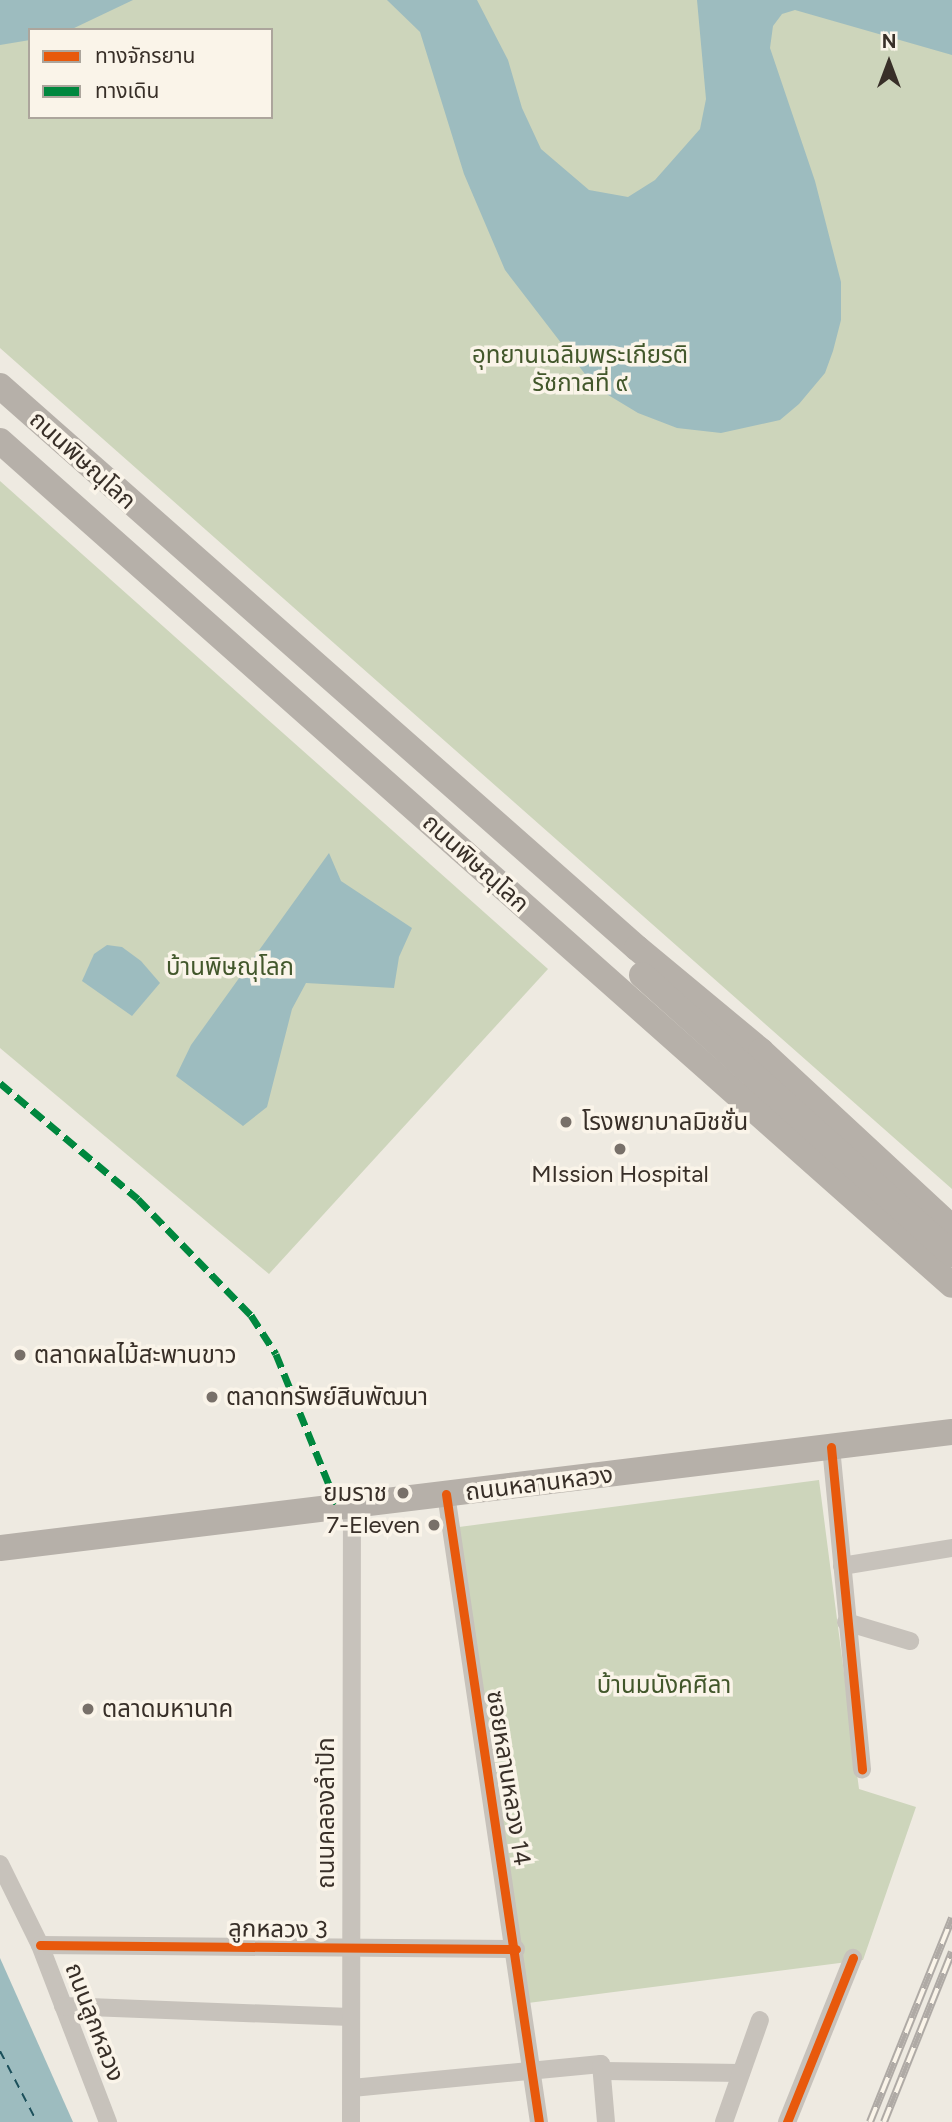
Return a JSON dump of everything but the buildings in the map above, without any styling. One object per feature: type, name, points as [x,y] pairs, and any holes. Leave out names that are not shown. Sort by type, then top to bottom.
[{"type":"main road","name":"ถนนพิษณุโลก","points":[[0,386],[761,1051],[952,1228]]},
{"type":"main road","name":"ถนนพิษณุโลก","points":[[0,441],[952,1285]]},
{"type":"main road","points":[[465,795],[524,868],[952,1254]]},
{"type":"main road","name":"ถนนหลานหลวง","points":[[0,1548],[952,1432]]},
{"type":"street","points":[[831,1447],[862,1770]]},
{"type":"street","name":"ซอยหลานหลวง 14","points":[[446,1494],[516,1949],[539,2122]]},
{"type":"street","name":"ถนนคลองลำปัก","points":[[351,2122],[352,1505]]},
{"type":"street","points":[[842,1566],[952,1548]]},
{"type":"street","points":[[846,1622],[910,1641]]},
{"type":"street","name":"ถนนลูกหลวง","points":[[0,1864],[40,1945],[108,2122]]},
{"type":"street","name":"ลูกหลวง 3","points":[[40,1945],[516,1949]]},
{"type":"street","points":[[787,2122],[853,1958]]},
{"type":"street","points":[[63,2006],[350,2017]]},
{"type":"street","points":[[724,2122],[760,2020]]},
{"type":"street","points":[[352,2088],[601,2064],[605,2071],[606,2122]]},
{"type":"street","points":[[605,2071],[741,2073]]},
{"type":"green space","name":"อุทยานเฉลิมพระเกียรติ รัชกาลที่ ๙","points":[[0,0],[952,0],[952,1189],[0,348]]},
{"type":"green space","name":"บ้านพิษณุโลก","points":[[0,481],[548,969],[269,1274],[0,1048]]},
{"type":"green space","name":"บ้านมนังคศิลา","points":[[819,1480],[859,1789],[916,1807],[863,1960],[528,2003],[459,1527]]},
{"type":"water","points":[[0,0],[133,0],[74,28],[28,28],[28,40],[0,45]]},
{"type":"water","points":[[387,0],[477,0],[508,60],[522,108],[541,149],[589,190],[628,197],[655,180],[700,129],[706,99],[697,0],[952,0],[952,55],[795,10],[782,14],[773,26],[770,48],[815,181],[841,282],[841,320],[833,351],[825,373],[799,404],[780,420],[721,433],[677,428],[638,413],[595,387],[505,270],[464,174],[420,32]]},
{"type":"water","points":[[329,853],[341,881],[412,928],[399,957],[394,988],[306,983],[292,1009],[267,1107],[243,1126],[176,1076],[191,1045]]},
{"type":"water","points":[[107,945],[122,947],[141,961],[160,983],[132,1016],[82,981],[94,954]]},
{"type":"water","points":[[0,1958],[73,2122],[0,2122]]},
{"type":"ferry route","points":[[0,2051],[37,2122]]},
{"type":"railway","points":[[870,2122],[952,1918]]},
{"type":"railway","points":[[884,2122],[952,1952]]},
{"type":"marked path","points":[[0,1083],[138,1199],[251,1315],[276,1354],[338,1507]]},
{"type":"cycle path","points":[[831,1447],[862,1770]]},
{"type":"cycle path","points":[[446,1494],[539,2122]]},
{"type":"cycle path","points":[[40,1945],[516,1949]]},
{"type":"cycle path","points":[[787,2122],[853,1958]]},
{"type":"place","name":"โรงพยาบาลมิชชั่น","points":[[566,1122]]},
{"type":"place","name":"MIssion Hospital","points":[[620,1149]]},
{"type":"place","name":"ตลาดผลไม้สะพานขาว","points":[[20,1355]]},
{"type":"place","name":"ตลาดทรัพย์สินพัฒนา","points":[[212,1397]]},
{"type":"place","name":"ยมราช","points":[[403,1493]]},
{"type":"place","name":"7-Eleven","points":[[434,1525]]},
{"type":"place","name":"ตลาดมหานาค","points":[[88,1709]]}]
